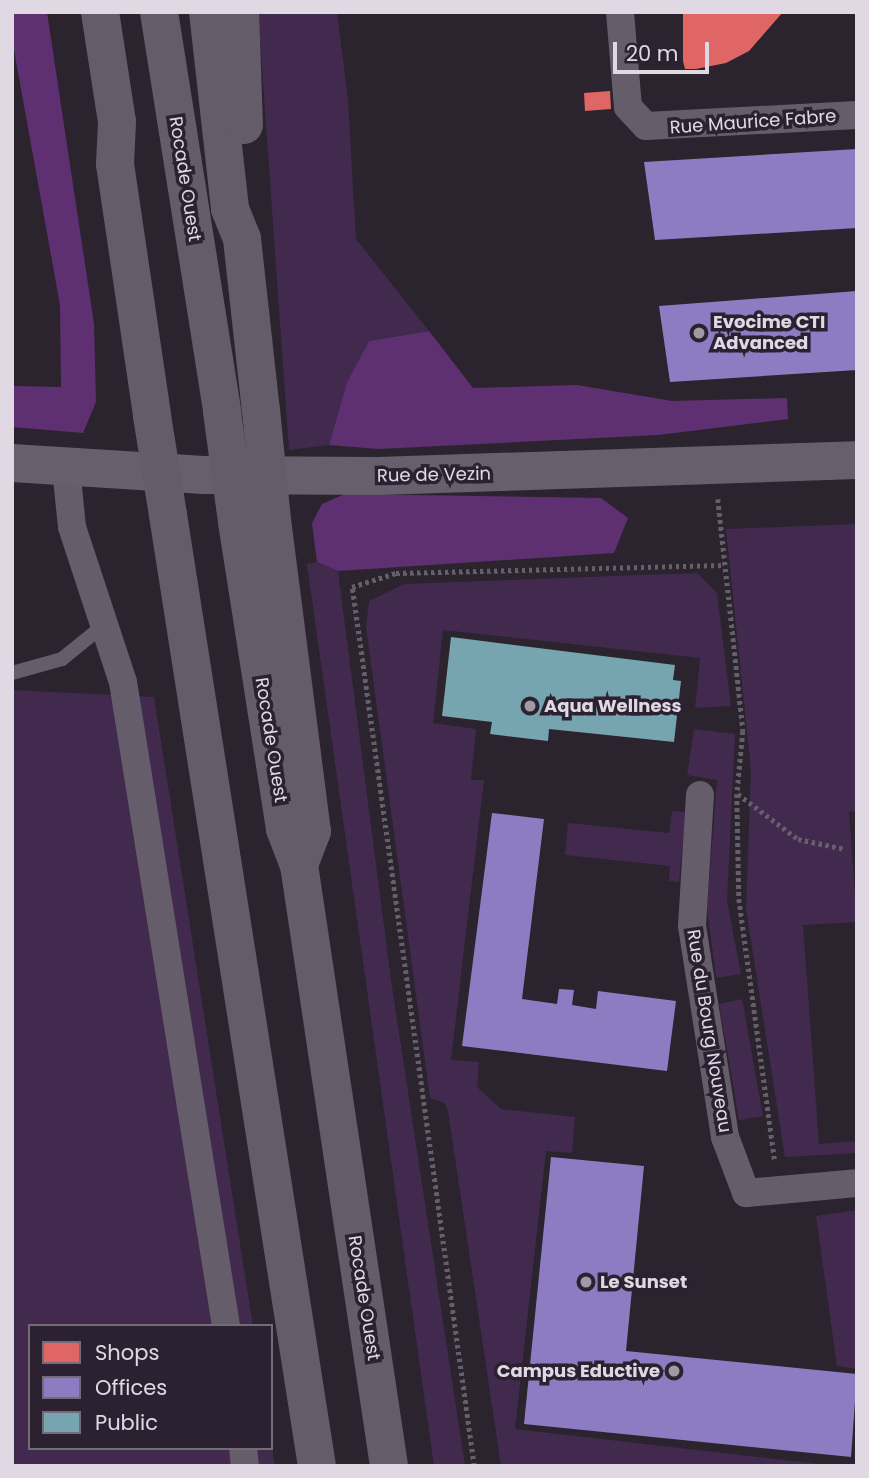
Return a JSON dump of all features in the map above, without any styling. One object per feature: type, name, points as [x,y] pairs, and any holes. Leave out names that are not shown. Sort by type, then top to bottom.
[{"type":"highway","points":[[75,12],[93,122],[115,164]]},
{"type":"highway","points":[[100,12],[117,122],[115,164],[152,416],[317,1466]]},
{"type":"highway","name":"Rocade Ouest","points":[[159,12],[222,412],[254,521],[312,831],[299,865],[389,1466]]},
{"type":"highway","points":[[208,12],[230,209],[242,239],[261,410],[254,521]]},
{"type":"highway","points":[[240,12],[249,208],[242,239]]},
{"type":"main road","name":"Rue de Vezin","points":[[12,463],[204,475],[378,476],[714,467],[857,460]]},
{"type":"street","name":"Rue Maurice Fabre","points":[[620,12],[628,107],[646,126],[857,115]]},
{"type":"street","points":[[66,468],[72,527],[123,682],[150,836],[226,1324]]},
{"type":"street","name":"Rue du Bourg Nouveau","points":[[700,795],[692,926],[725,1137],[746,1193],[857,1183]]},
{"type":"lane","points":[[12,673],[62,659],[105,624]]},
{"type":"path","points":[[714,467],[743,731],[737,794],[739,899],[779,1190]]},
{"type":"path","points":[[474,1466],[352,587],[410,572],[724,565]]},
{"type":"path","points":[[737,794],[798,839],[845,849]]},
{"type":"shaded area","points":[[12,12],[47,12],[94,324],[96,402],[83,433],[12,427],[12,386],[61,387],[60,305],[12,39]]},
{"type":"shaded area","points":[[258,12],[337,12],[348,100],[356,239],[429,331],[369,341],[347,382],[329,445],[289,450]]},
{"type":"shaded area","points":[[429,331],[473,388],[577,385],[672,401],[787,398],[788,419],[658,435],[379,449],[329,445],[347,382],[369,341]]},
{"type":"shaded area","points":[[345,494],[601,498],[628,518],[614,553],[338,571],[317,562],[312,523],[322,504]]},
{"type":"shaded area","points":[[857,524],[857,811],[849,812],[857,922],[803,925],[819,1144],[857,1141],[857,1153],[785,1157],[746,909],[751,770],[726,529]]},
{"type":"shaded area","points":[[317,562],[338,571],[391,980],[465,1466],[434,1466],[307,564]]},
{"type":"shaded area","points":[[697,573],[717,593],[731,706],[695,708],[700,658],[443,630],[433,723],[476,729],[471,780],[484,780],[451,1060],[479,1062],[477,1087],[501,1109],[575,1117],[572,1153],[546,1151],[515,1429],[836,1466],[501,1466],[448,1111],[445,1103],[430,1098],[366,627],[369,601],[404,584]]},
{"type":"shaded area","points":[[12,690],[154,697],[253,1324],[28,1324],[28,1450],[272,1450],[275,1466],[12,1466]]},
{"type":"shaded area","points":[[694,729],[735,734],[727,901],[741,974],[716,978],[707,907],[717,780],[687,775]]},
{"type":"shaded area","points":[[672,811],[686,812],[679,882],[669,881],[670,866],[565,855],[568,823],[669,833]]},
{"type":"shaded area","points":[[742,999],[763,1116],[739,1120],[719,1004]]},
{"type":"shaded area","points":[[857,1210],[857,1369],[837,1366],[816,1216]]},
{"type":"building: Shops","points":[[683,12],[783,12],[749,51],[726,63],[685,69]]},
{"type":"building: Shops","points":[[610,91],[611,109],[585,111],[584,93]]},
{"type":"building: Offices","points":[[857,149],[857,228],[655,240],[644,162]]},
{"type":"building: Offices","points":[[857,291],[857,370],[670,382],[659,306]]},
{"type":"building: Offices","points":[[492,813],[544,819],[522,999],[557,1004],[559,989],[574,990],[572,1005],[596,1009],[598,991],[676,1001],[667,1071],[462,1046]]},
{"type":"building: Offices","name":"Le Sunset","points":[[551,1157],[644,1166],[626,1351],[857,1374],[851,1457],[524,1424]]},
{"type":"building: Public","points":[[451,637],[675,665],[673,680],[681,681],[674,742],[549,729],[548,741],[490,734],[492,722],[442,716]]},
{"type":"place","name":"Evocime CTI Advanced","points":[[699,333]]},
{"type":"place","name":"Aqua Wellness","points":[[530,706]]},
{"type":"place","name":"Le Sunset","points":[[586,1282]]},
{"type":"place","name":"Campus Eductive","points":[[674,1371]]}]
